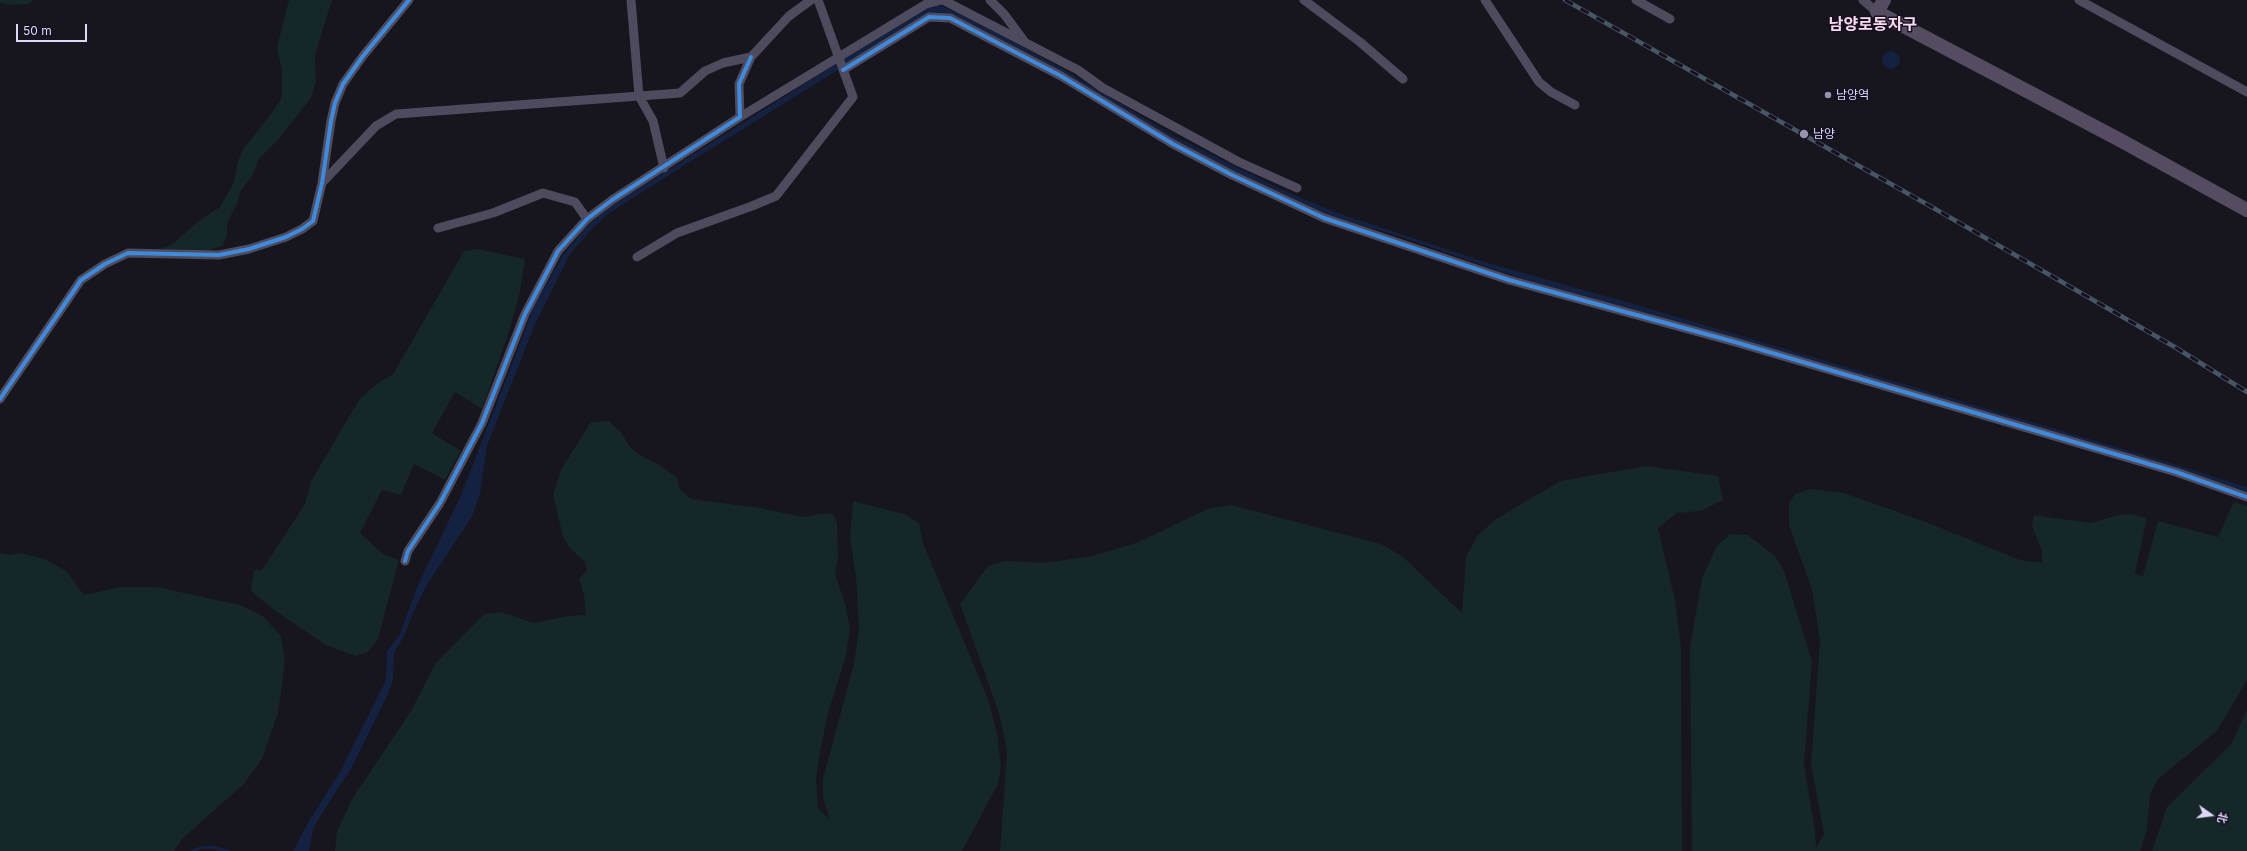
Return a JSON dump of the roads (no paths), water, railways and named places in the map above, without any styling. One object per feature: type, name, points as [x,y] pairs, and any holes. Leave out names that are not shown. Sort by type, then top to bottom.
[{"type":"main road","points":[[1881,6],[2247,210]]},
{"type":"street","points":[[0,399],[81,280],[105,264],[128,253],[219,255],[249,249],[302,229],[313,221],[322,182],[331,120],[335,103],[343,84],[363,56],[409,0]]},
{"type":"street","points":[[631,0],[639,96],[653,121],[664,168]]},
{"type":"street","points":[[740,117],[739,84],[751,57],[789,16],[811,0]]},
{"type":"street","points":[[637,257],[677,233],[776,196],[853,97],[818,0]]},
{"type":"street","points":[[841,65],[926,4],[942,0],[1078,70],[1104,88],[1239,162],[1297,188]]},
{"type":"street","points":[[990,0],[1004,14],[1025,42]]},
{"type":"street","points":[[1304,0],[1360,42],[1403,79]]},
{"type":"street","points":[[1486,0],[1539,82],[1551,92],[1575,105]]},
{"type":"street","points":[[1636,0],[1670,19]]},
{"type":"street","points":[[1863,0],[1881,6]]},
{"type":"street","points":[[2079,0],[2247,92]]},
{"type":"street","points":[[405,562],[408,551],[440,503],[482,423],[517,333],[539,285],[558,251],[587,219],[612,200],[664,168],[740,117],[841,65],[929,17],[950,18],[1061,76],[1173,144],[1225,172],[1324,218],[1509,280],[1750,346],[2176,472],[2247,497]]},
{"type":"street","points":[[322,182],[376,126],[396,114],[680,93],[705,71],[723,63],[751,57]]},
{"type":"street","points":[[438,228],[493,213],[543,193],[575,202],[587,219]]},
{"type":"water","points":[[941,6],[962,14],[1063,69],[1176,137],[1287,192],[1338,213],[1488,263],[1637,305],[2177,465],[2247,487],[2247,493],[1822,363],[1522,279],[1395,235],[1336,218],[1298,203],[1174,142],[1063,74],[976,26],[949,15],[899,32],[685,165],[608,214],[591,230],[570,254],[535,324],[487,446],[480,494],[473,515],[428,583],[412,615],[404,636],[394,653],[393,680],[387,696],[352,767],[313,829],[309,851],[293,851],[310,819],[340,772],[386,680],[387,651],[399,636],[418,585],[461,495],[534,307],[563,255],[586,227],[608,208],[923,9]]},
{"type":"water","points":[[1891,51],[1897,54],[1900,60],[1897,66],[1891,69],[1885,66],[1882,60],[1885,54]]},
{"type":"waterway","points":[[193,851],[200,848],[211,847],[228,851]]},
{"type":"railway","points":[[1565,0],[1937,210],[2173,346],[2247,392]]},
{"type":"place","name":"남양역","points":[[1828,95]]},
{"type":"place","name":"남양","points":[[1804,134]]},
{"type":"district","name":"남양로동자구","points":[[1873,25]]}]
